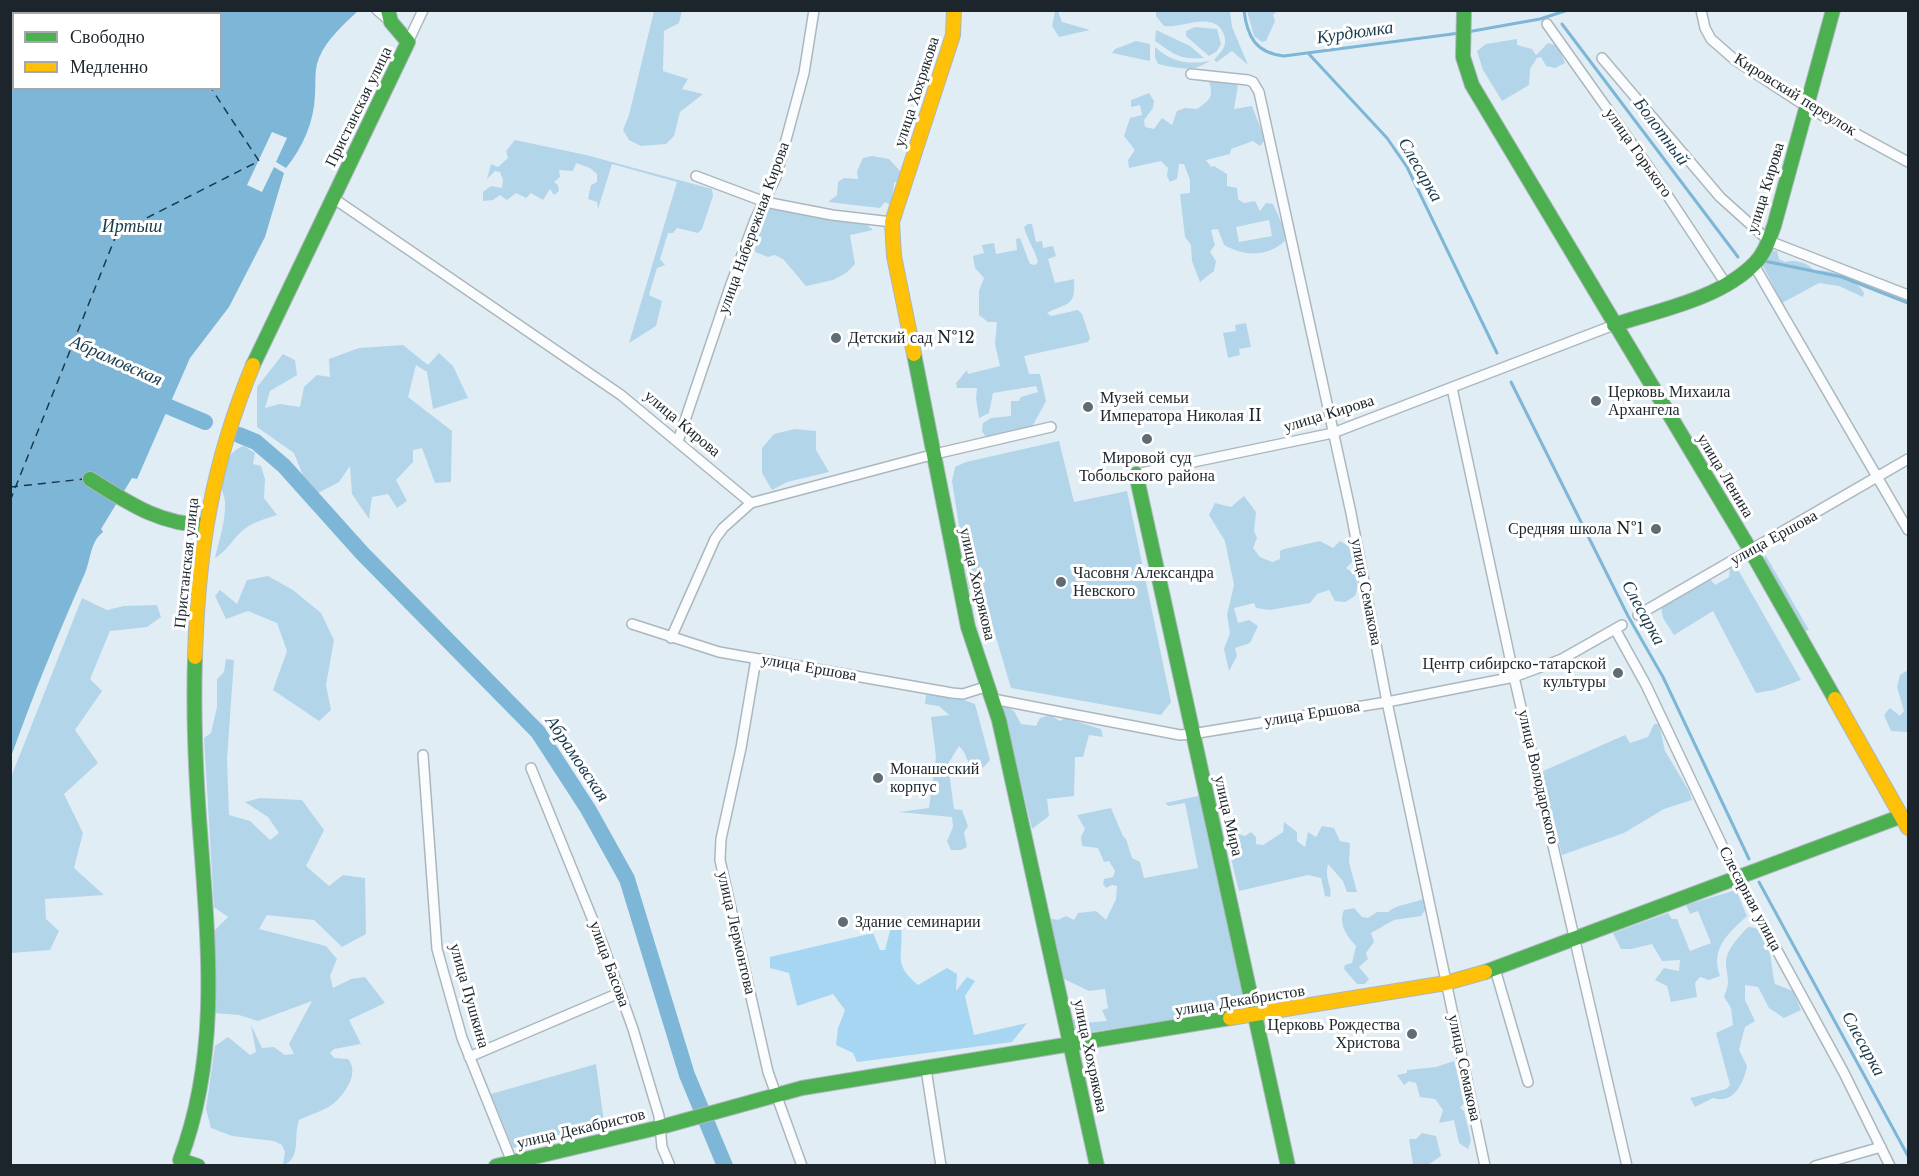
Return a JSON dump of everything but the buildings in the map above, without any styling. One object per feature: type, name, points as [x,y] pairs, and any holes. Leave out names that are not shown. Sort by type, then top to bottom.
[{"type":"street","points":[[377,10],[390,16],[408,42]]},
{"type":"street","name":"Пристанская улица","points":[[179,1163],[194,1127],[207,1011],[195,683],[198,588],[205,525],[220,458],[245,383],[423,10]]},
{"type":"street","name":"улица Набережная Кирова","points":[[678,441],[731,284],[776,177],[799,94],[814,10]]},
{"type":"street","name":"улица Хохрякова","points":[[954,10],[954,35],[892,222],[894,256],[935,454],[945,521],[968,627],[990,693],[1026,836],[1097,1166]]},
{"type":"street","name":"Кировский переулок","points":[[1701,10],[1705,28],[1715,43],[1807,107],[1908,162]]},
{"type":"street","name":"улица Кирова","points":[[1136,474],[1333,433],[1726,284],[1754,265],[1768,241],[1833,10]]},
{"type":"street","name":"улица Ленина","points":[[1464,13],[1462,47],[1464,65],[1472,84],[1751,551],[1906,819]]},
{"type":"street","name":"улица Горького","points":[[1547,24],[1670,197],[1726,284]]},
{"type":"street","name":"улица Горького","points":[[1602,58],[1720,197],[1768,241]]},
{"type":"street","name":"улица Семакова","points":[[1191,74],[1248,80],[1253,82],[1259,92],[1333,433],[1485,1166]]},
{"type":"street","points":[[696,176],[765,202],[832,215],[892,222]]},
{"type":"street","name":"улица Кирова","points":[[333,198],[606,384],[751,503]]},
{"type":"street","points":[[1768,241],[1908,295]]},
{"type":"street","points":[[1754,265],[1908,530]]},
{"type":"street","name":"улица Володарского","points":[[1452,388],[1514,677],[1577,939],[1627,1166]]},
{"type":"street","points":[[671,638],[715,539],[723,528],[751,503],[935,454],[1051,427]]},
{"type":"street","name":"улица Ершова","points":[[1638,615],[1908,459]]},
{"type":"street","name":"улица Мира","points":[[1136,474],[1288,1166]]},
{"type":"street","points":[[90,479],[143,512],[168,523],[205,525]]},
{"type":"street","name":"улица Ершова","points":[[632,624],[719,652],[952,693],[990,693],[1180,735],[1387,702],[1514,677],[1562,659],[1618,627]]},
{"type":"street","name":"Слесарная улица","points":[[1618,627],[1738,879],[1838,1062],[1890,1166]]},
{"type":"street","name":"улица Лермонтова","points":[[756,659],[741,748],[721,839],[720,860],[768,1072],[783,1110],[788,1133],[802,1166]]},
{"type":"street","name":"улица Пушкина","points":[[423,755],[437,949],[469,1057],[513,1164]]},
{"type":"street","name":"улица Басова","points":[[531,768],[600,938],[667,1125],[663,1147],[670,1166]]},
{"type":"street","name":"улица Декабристов","points":[[496,1166],[513,1164],[667,1125],[776,1094],[1446,983],[1495,969],[1780,863],[1906,819]]},
{"type":"street","points":[[1495,969],[1528,1082]]},
{"type":"street","points":[[469,1057],[619,993]]},
{"type":"street","points":[[926,1069],[941,1166]]},
{"type":"street","points":[[1815,1166],[1881,1148]]},
{"type":"street","points":[[179,1163],[198,1166]]},
{"type":"shaded area","points":[[654,11],[682,11],[679,23],[664,31],[663,71],[688,79],[682,89],[703,94],[680,112],[674,136],[666,144],[641,146],[629,140],[623,130],[629,115]]},
{"type":"shaded area","points":[[1058,11],[1062,22],[1090,30],[1059,37],[1052,26],[1055,12]]},
{"type":"shaded area","points":[[1156,11],[1230,11],[1232,27],[1248,65],[1232,51],[1217,62],[1214,60],[1223,49],[1225,42],[1220,27],[1206,22],[1164,26],[1156,16]]},
{"type":"shaded area","points":[[1247,11],[1277,11],[1273,15],[1275,21],[1266,41],[1262,42],[1254,36]]},
{"type":"shaded area","points":[[1195,27],[1217,29],[1221,44],[1217,51],[1209,56],[1186,36],[1186,31]]},
{"type":"shaded area","points":[[1156,30],[1190,46],[1204,58],[1188,58],[1172,53],[1155,41]]},
{"type":"shaded area","points":[[1517,39],[1517,45],[1532,49],[1536,55],[1548,43],[1558,46],[1565,63],[1555,68],[1546,66],[1541,57],[1537,58],[1530,69],[1529,85],[1502,101],[1483,70],[1477,51],[1486,44]]},
{"type":"shaded area","points":[[1136,41],[1150,44],[1150,61],[1112,53],[1115,49]]},
{"type":"shaded area","points":[[1155,47],[1167,56],[1180,61],[1194,63],[1209,61],[1191,68],[1158,64]]},
{"type":"shaded area","points":[[1229,80],[1238,86],[1234,109],[1252,106],[1265,140],[1260,146],[1253,141],[1231,149],[1230,154],[1206,160],[1211,167],[1214,166],[1227,174],[1227,186],[1237,188],[1238,199],[1244,203],[1255,201],[1260,211],[1266,203],[1273,204],[1284,228],[1285,241],[1278,247],[1263,253],[1247,253],[1224,245],[1218,229],[1211,230],[1215,245],[1210,252],[1216,261],[1214,271],[1200,282],[1192,261],[1191,245],[1185,237],[1180,194],[1190,193],[1190,180],[1184,164],[1179,164],[1177,179],[1170,182],[1167,176],[1168,168],[1161,161],[1129,168],[1128,160],[1135,150],[1124,136],[1130,118],[1142,115],[1140,105],[1131,107],[1131,100],[1149,93],[1154,101],[1153,108],[1144,120],[1145,127],[1154,129],[1162,118],[1172,125],[1177,111],[1185,108],[1197,109],[1210,98],[1209,81]],"holes":[[[1269,220],[1272,236],[1239,242],[1236,227]]]},
{"type":"shaded area","points":[[515,140],[586,155],[712,189],[713,196],[702,229],[698,233],[677,228],[673,233],[668,233],[660,259],[665,265],[657,268],[649,295],[662,301],[656,326],[629,343],[677,182],[612,164],[598,209],[597,202],[588,199],[591,185],[597,182],[597,174],[590,168],[576,163],[573,171],[559,170],[560,177],[554,182],[558,185],[559,191],[554,195],[550,189],[543,200],[531,193],[526,198],[516,193],[507,200],[500,195],[493,200],[483,201],[483,192],[491,186],[502,188],[503,180],[500,172],[495,171],[487,179],[491,164],[498,167],[508,158],[506,151]]},
{"type":"shaded area","points":[[872,156],[889,159],[901,172],[899,180],[894,183],[892,200],[889,204],[885,202],[880,208],[828,202],[837,195],[838,182],[844,178],[858,179],[857,171],[863,158]]},
{"type":"shaded area","points":[[767,207],[864,222],[873,230],[850,235],[855,264],[846,273],[833,280],[806,286],[783,259],[775,255],[768,257],[755,252],[756,234]]},
{"type":"shaded area","points":[[1032,224],[1036,242],[1042,241],[1043,248],[1053,246],[1056,256],[1048,259],[1055,283],[1074,279],[1072,299],[1065,305],[1047,313],[1051,316],[1078,310],[1082,314],[1090,338],[1088,342],[1024,356],[1029,374],[1040,374],[1046,401],[1032,427],[987,439],[982,431],[983,423],[991,418],[1011,416],[1011,401],[1019,401],[1021,397],[1038,392],[1036,386],[993,393],[989,413],[979,418],[977,388],[957,388],[956,383],[967,370],[968,374],[1000,366],[995,344],[997,322],[988,322],[979,315],[979,291],[984,278],[975,268],[973,256],[984,253],[982,245],[994,243],[996,254],[1017,250],[1016,239],[1020,238],[1030,264],[1035,265],[1038,262],[1024,227]]},
{"type":"shaded area","points":[[1773,251],[1777,251],[1779,259],[1785,262],[1801,262],[1809,265],[1814,271],[1828,271],[1849,279],[1864,293],[1863,297],[1839,286],[1819,283],[1782,303],[1763,266]]},
{"type":"shaded area","points":[[1246,323],[1251,347],[1239,349],[1240,355],[1228,358],[1223,333],[1236,331],[1235,325]]},
{"type":"shaded area","points":[[403,345],[428,365],[439,353],[453,366],[468,398],[433,409],[427,372],[416,365],[408,397],[452,431],[451,482],[435,483],[422,448],[413,450],[413,462],[396,480],[407,501],[397,508],[388,494],[372,497],[369,519],[352,494],[350,466],[339,482],[318,493],[304,478],[294,453],[257,427],[257,387],[283,354],[295,360],[297,375],[270,391],[265,408],[280,404],[300,407],[304,387],[317,375],[330,377],[329,359],[359,348]]},
{"type":"shaded area","points":[[795,429],[816,431],[816,450],[829,472],[787,482],[772,490],[762,473],[762,448],[774,434]]},
{"type":"shaded area","points":[[1059,441],[1074,502],[1127,491],[1171,702],[1161,715],[1011,688],[982,590],[969,589],[952,481],[955,467],[966,462]]},
{"type":"shaded area","points":[[244,446],[255,453],[253,464],[261,466],[265,479],[264,498],[277,515],[246,528],[215,558],[224,516],[225,500],[222,488],[224,469],[233,452]]},
{"type":"shaded area","points":[[1244,496],[1256,512],[1254,531],[1257,538],[1253,548],[1260,557],[1272,562],[1280,559],[1280,551],[1284,549],[1320,541],[1333,548],[1340,541],[1349,546],[1353,561],[1346,568],[1356,575],[1358,587],[1355,596],[1345,602],[1335,601],[1329,590],[1317,594],[1310,603],[1270,610],[1256,608],[1254,603],[1234,608],[1238,623],[1249,620],[1258,626],[1250,643],[1235,648],[1237,656],[1229,671],[1224,649],[1230,633],[1227,615],[1234,585],[1225,541],[1209,515],[1215,503],[1231,507]]},
{"type":"shaded area","points":[[1765,554],[1809,630],[1805,631],[1764,562]]},
{"type":"shaded area","points":[[1736,566],[1801,680],[1774,690],[1756,693],[1713,611],[1674,635],[1663,618],[1661,606],[1711,580],[1715,585],[1729,577],[1730,568]]},
{"type":"shaded area","points":[[268,576],[293,590],[321,613],[334,640],[326,685],[331,710],[319,721],[273,690],[287,651],[277,623],[248,611],[226,619],[215,596],[220,590],[237,604],[247,580]]},
{"type":"shaded area","points":[[82,598],[107,610],[124,606],[157,605],[161,617],[147,627],[110,631],[90,679],[102,691],[75,730],[98,763],[64,794],[83,833],[74,868],[104,895],[45,899],[46,919],[59,931],[50,950],[11,953],[11,777]]},
{"type":"shaded area","points":[[226,659],[234,660],[227,759],[229,815],[250,821],[270,840],[279,833],[268,817],[245,802],[260,798],[302,800],[324,830],[306,866],[329,886],[343,875],[365,878],[366,934],[342,947],[314,920],[267,915],[259,929],[326,946],[337,959],[330,976],[333,988],[351,979],[365,977],[385,1003],[349,1020],[361,1044],[334,1049],[330,1053],[334,1058],[348,1059],[352,1071],[350,1083],[333,1104],[299,1120],[293,1158],[283,1165],[285,1152],[282,1145],[274,1141],[232,1136],[211,1128],[206,1109],[215,1046],[228,1037],[250,1055],[256,1052],[251,1025],[262,1048],[274,1047],[285,1055],[294,1054],[289,1044],[312,1001],[258,1021],[239,1015],[213,1013],[214,931],[228,917],[214,907],[204,738],[211,733],[217,707],[217,679],[224,672]]},
{"type":"shaded area","points":[[1908,670],[1908,732],[1891,731],[1884,715],[1890,708],[1900,716],[1904,711],[1897,687],[1900,675]]},
{"type":"shaded area","points":[[926,695],[956,697],[975,704],[990,760],[984,767],[974,770],[959,746],[948,764],[954,809],[962,810],[968,826],[964,833],[967,847],[961,850],[951,850],[947,841],[953,827],[952,817],[899,812],[929,808],[936,757],[931,717],[949,715],[939,706],[925,704]]},
{"type":"shaded area","points":[[1002,704],[1014,711],[1021,724],[1036,726],[1040,718],[1050,715],[1060,721],[1065,718],[1101,729],[1103,737],[1089,735],[1083,757],[1075,757],[1074,796],[1047,799],[1049,816],[1032,829]]},
{"type":"shaded area","points":[[1654,724],[1659,724],[1665,751],[1692,800],[1664,809],[1624,833],[1562,855],[1541,772],[1625,735],[1630,743],[1648,737]]},
{"type":"shaded area","points":[[1198,796],[1203,798],[1246,1002],[1242,1010],[1078,1034],[1071,1020],[1079,1018],[1083,1023],[1107,1021],[1102,1010],[1108,1008],[1105,989],[1089,991],[1062,978],[1048,918],[1058,920],[1066,916],[1074,920],[1078,913],[1096,911],[1106,920],[1116,899],[1117,886],[1112,885],[1106,888],[1103,884],[1104,879],[1113,877],[1115,871],[1109,861],[1104,862],[1098,848],[1082,846],[1081,837],[1085,829],[1077,815],[1111,808],[1126,839],[1132,858],[1140,862],[1144,878],[1198,868],[1185,803],[1169,806],[1165,803]]},
{"type":"shaded area","points":[[1284,822],[1297,832],[1297,841],[1305,847],[1308,832],[1316,837],[1322,826],[1334,828],[1340,841],[1350,843],[1349,862],[1357,892],[1347,892],[1343,881],[1328,864],[1330,897],[1325,896],[1321,878],[1308,875],[1239,891],[1225,834],[1232,832],[1245,836],[1251,832],[1256,837],[1256,844],[1263,845],[1283,832]]},
{"type":"shaded area","points":[[1736,890],[1747,916],[1727,936],[1719,949],[1717,957],[1720,976],[1709,980],[1700,977],[1695,983],[1697,997],[1671,1002],[1667,986],[1655,980],[1664,968],[1679,971],[1680,960],[1662,961],[1652,944],[1621,949],[1613,933],[1668,913],[1672,919],[1677,919],[1690,951],[1711,943],[1698,911],[1690,914],[1686,905]]},
{"type":"shaded area","points":[[1423,899],[1427,907],[1421,916],[1394,920],[1371,933],[1374,942],[1366,953],[1368,959],[1359,967],[1369,979],[1365,984],[1357,984],[1344,969],[1345,965],[1352,963],[1356,946],[1343,925],[1344,910],[1354,908],[1362,917],[1368,918],[1377,912],[1388,912]]},
{"type":"shaded area","points":[[901,925],[902,965],[910,977],[918,985],[947,968],[957,974],[956,991],[967,977],[975,981],[965,996],[974,1035],[1027,1023],[1012,1042],[857,1062],[853,1053],[836,1045],[838,1028],[845,1010],[833,994],[797,1006],[789,973],[770,968],[770,957],[873,933],[880,950],[885,950],[891,927]]},
{"type":"shaded area","points":[[1748,927],[1756,928],[1762,933],[1769,949],[1775,984],[1793,991],[1801,1010],[1784,1018],[1769,1008],[1758,987],[1745,985],[1745,1000],[1755,1021],[1745,1027],[1739,1050],[1747,1066],[1743,1079],[1737,1091],[1727,1098],[1713,1098],[1695,1107],[1690,1098],[1726,1089],[1730,1085],[1716,1033],[1733,1025],[1731,1008],[1724,997],[1728,983],[1726,964],[1728,953]]},
{"type":"shaded area","points":[[1454,1061],[1465,1102],[1460,1108],[1464,1111],[1471,1140],[1468,1149],[1459,1143],[1454,1120],[1439,1123],[1443,1110],[1435,1099],[1420,1097],[1416,1083],[1409,1081],[1404,1085],[1397,1075],[1407,1073],[1407,1070],[1436,1067]]},
{"type":"shaded area","points":[[596,1064],[604,1122],[513,1148],[491,1094]]},
{"type":"shaded area","points":[[1422,1133],[1436,1136],[1441,1156],[1428,1165],[1413,1164],[1409,1139],[1416,1139]]},
{"type":"water","name":"Иртыш","points":[[11,11],[358,11],[331,38],[319,58],[312,115],[298,152],[286,168],[276,162],[287,138],[272,132],[247,185],[262,192],[274,167],[284,173],[265,237],[229,307],[190,358],[137,479],[132,478],[101,529],[103,532],[93,546],[85,573],[11,757]]},
{"type":"waterway","name":"Курдюмка","points":[[1244,10],[1245,20],[1255,42],[1266,51],[1284,56],[1460,33]]},
{"type":"waterway","name":"Курдюмка","points":[[1467,32],[1540,19],[1568,10]]},
{"type":"waterway","name":"Болотный","points":[[1562,24],[1738,257]]},
{"type":"waterway","name":"Слесарка","points":[[1308,53],[1387,138],[1407,167],[1497,353]]},
{"type":"waterway","name":"Болотный","points":[[1764,261],[1842,277],[1908,303]]},
{"type":"waterway","name":"Слесарка","points":[[1511,382],[1628,616],[1663,677],[1749,859]]},
{"type":"waterway","name":"Абрамовская","points":[[148,398],[205,422]]},
{"type":"waterway","name":"Абрамовская","points":[[239,435],[256,442],[284,466],[362,553],[538,732],[588,809],[627,879],[687,1075],[725,1166]]},
{"type":"waterway","name":"Слесарка","points":[[1759,882],[1908,1156]]},
{"type":"ferry route","points":[[10,501],[117,233],[259,161],[212,90]]},
{"type":"ferry route","points":[[10,487],[84,479]]},
{"type":"traffic: fast","points":[[253,365],[408,42],[391,22],[388,10]]},
{"type":"traffic: fast","points":[[1464,10],[1463,57],[1472,85],[1751,551],[1835,699]]},
{"type":"traffic: fast","points":[[1614,325],[1688,302],[1725,286],[1755,263],[1761,255],[1774,226],[1833,10]]},
{"type":"traffic: fast","points":[[914,354],[968,627],[999,720],[1097,1166]]},
{"type":"traffic: fast","points":[[1136,474],[1288,1166]]},
{"type":"traffic: fast","points":[[90,479],[144,511],[173,521],[205,525]]},
{"type":"traffic: fast","points":[[195,657],[195,750],[207,924],[208,1004],[201,1082],[180,1160],[198,1166]]},
{"type":"traffic: fast","points":[[1485,972],[1902,816]]},
{"type":"traffic: fast","points":[[496,1166],[661,1127],[802,1088],[1230,1018]]},
{"type":"traffic: slow","points":[[914,354],[894,256],[892,222],[953,35],[954,10]]},
{"type":"traffic: slow","points":[[195,657],[200,580],[210,508],[227,437],[253,365]]},
{"type":"traffic: slow","points":[[1835,699],[1908,828]]},
{"type":"traffic: slow","points":[[1230,1018],[1446,983],[1485,972]]},
{"type":"place","name":"Детский сад №12","points":[[836,338]]},
{"type":"place","name":"Церковь Михаила Архангела","points":[[1596,401]]},
{"type":"place","name":"Музей семьи Императора Николая II","points":[[1088,407]]},
{"type":"place","name":"Мировой суд Тобольского района","points":[[1147,439]]},
{"type":"place","name":"Средняя школа №1","points":[[1656,529]]},
{"type":"place","name":"Часовня Александра Невского","points":[[1061,582]]},
{"type":"place","name":"Центр сибирско-татарской культуры","points":[[1618,673]]},
{"type":"place","name":"Монашеский корпус","points":[[878,778]]},
{"type":"place","name":"Здание семинарии","points":[[843,922]]},
{"type":"place","name":"Церковь Рождества Христова","points":[[1412,1034]]}]
